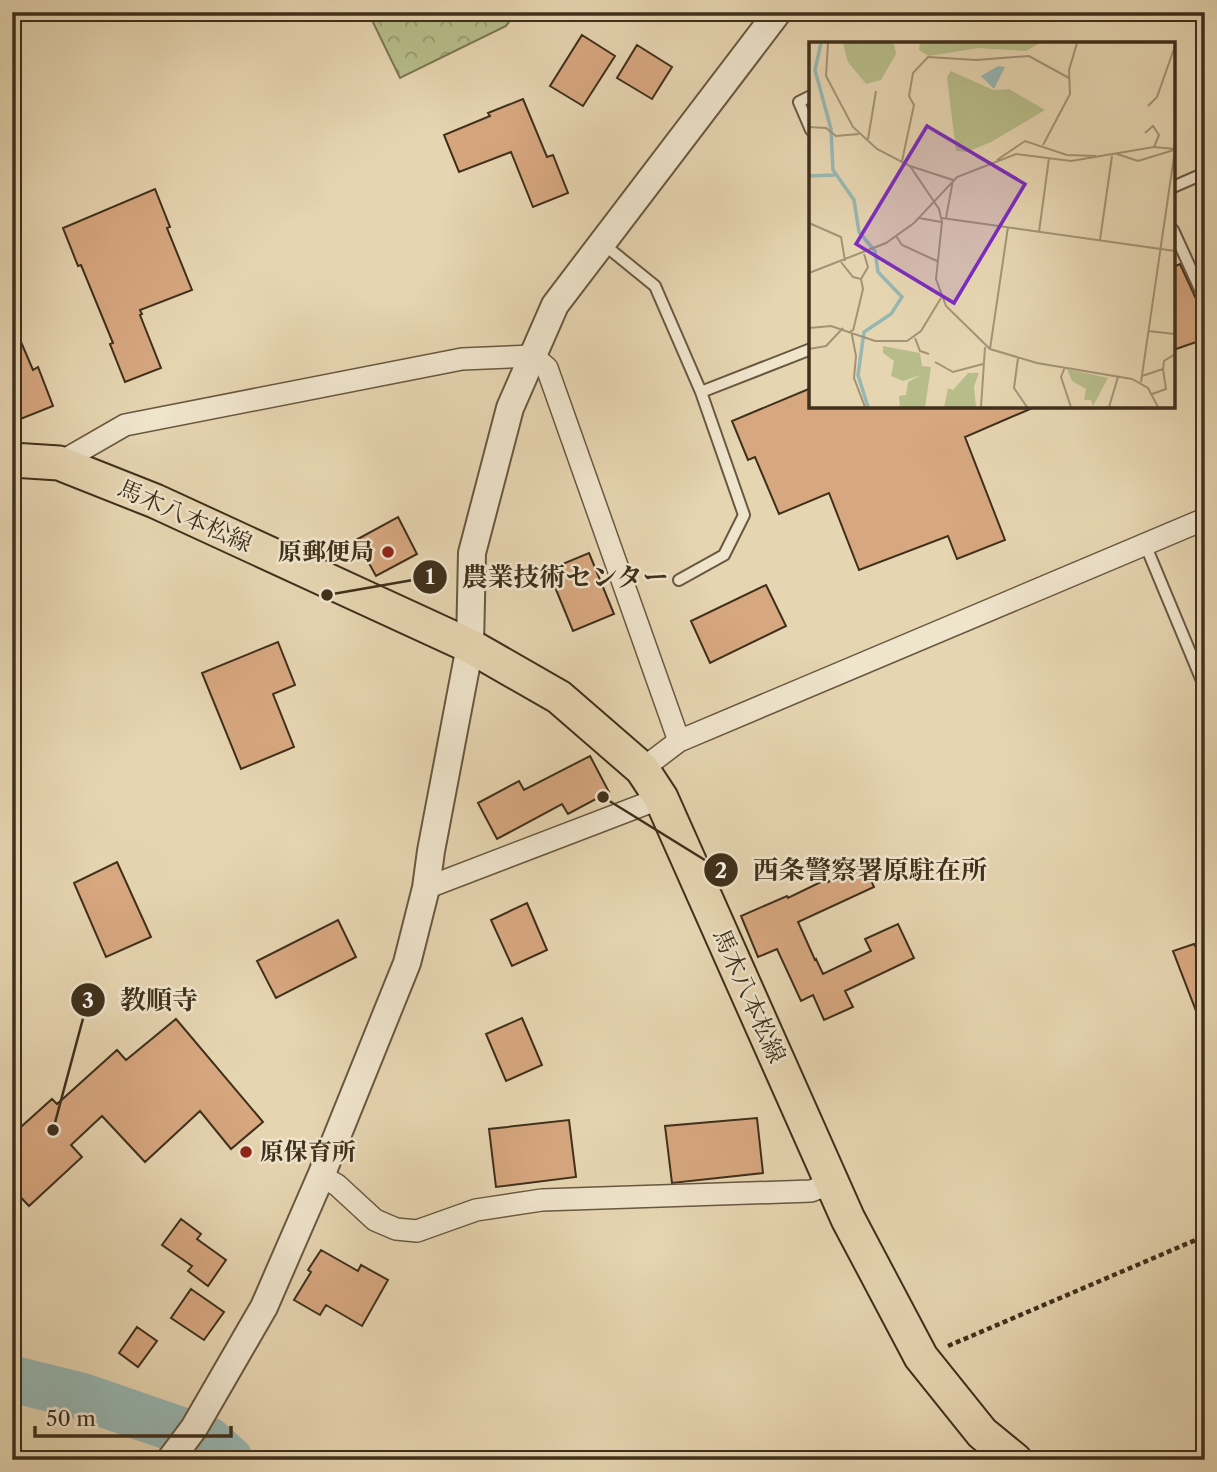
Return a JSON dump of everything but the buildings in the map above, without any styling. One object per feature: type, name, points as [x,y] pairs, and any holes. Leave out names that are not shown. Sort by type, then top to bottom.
[{"type":"main road","name":"馬木八本松線","points":[[12,460],[59,463],[155,501],[470,646],[559,697],[642,769],[661,798],[848,1219],[921,1357],[982,1433],[1015,1460]]},
{"type":"street","points":[[170,1460],[194,1428],[264,1307],[321,1176],[407,963],[426,888],[470,646],[472,553],[510,408],[555,305],[778,12]]},
{"type":"street","points":[[59,463],[125,425],[462,359],[533,356],[547,368],[679,741]]},
{"type":"street","points":[[642,769],[679,741],[1205,519]]},
{"type":"street","points":[[426,888],[661,798]]},
{"type":"street","points":[[321,1176],[337,1185],[375,1220],[396,1229],[417,1231],[476,1210],[541,1200],[811,1191],[832,1183]]},
{"type":"lane","points":[[809,97],[799,102],[809,125]]},
{"type":"lane","points":[[1175,186],[1205,173]]},
{"type":"lane","points":[[1175,234],[1205,300]]},
{"type":"lane","points":[[601,243],[655,286],[701,392],[744,515],[723,555],[680,580]]},
{"type":"lane","points":[[701,392],[809,350]]},
{"type":"lane","points":[[1145,544],[1205,688]]},
{"type":"path","points":[[921,1357],[1205,1236]]},
{"type":"green space","points":[[368,12],[516,12],[506,26],[400,78]]},
{"type":"waterway","points":[[12,1379],[81,1396],[208,1440],[230,1460]]},
{"type":"place","name":"原郵便局","points":[[388,552]]},
{"type":"place","name":"農業技術センター","points":[[327,595]]},
{"type":"place","name":"西条警察署原駐在所","points":[[603,797]]},
{"type":"place","name":"教順寺","points":[[53,1130]]},
{"type":"place","name":"原保育所","points":[[246,1152]]}]
